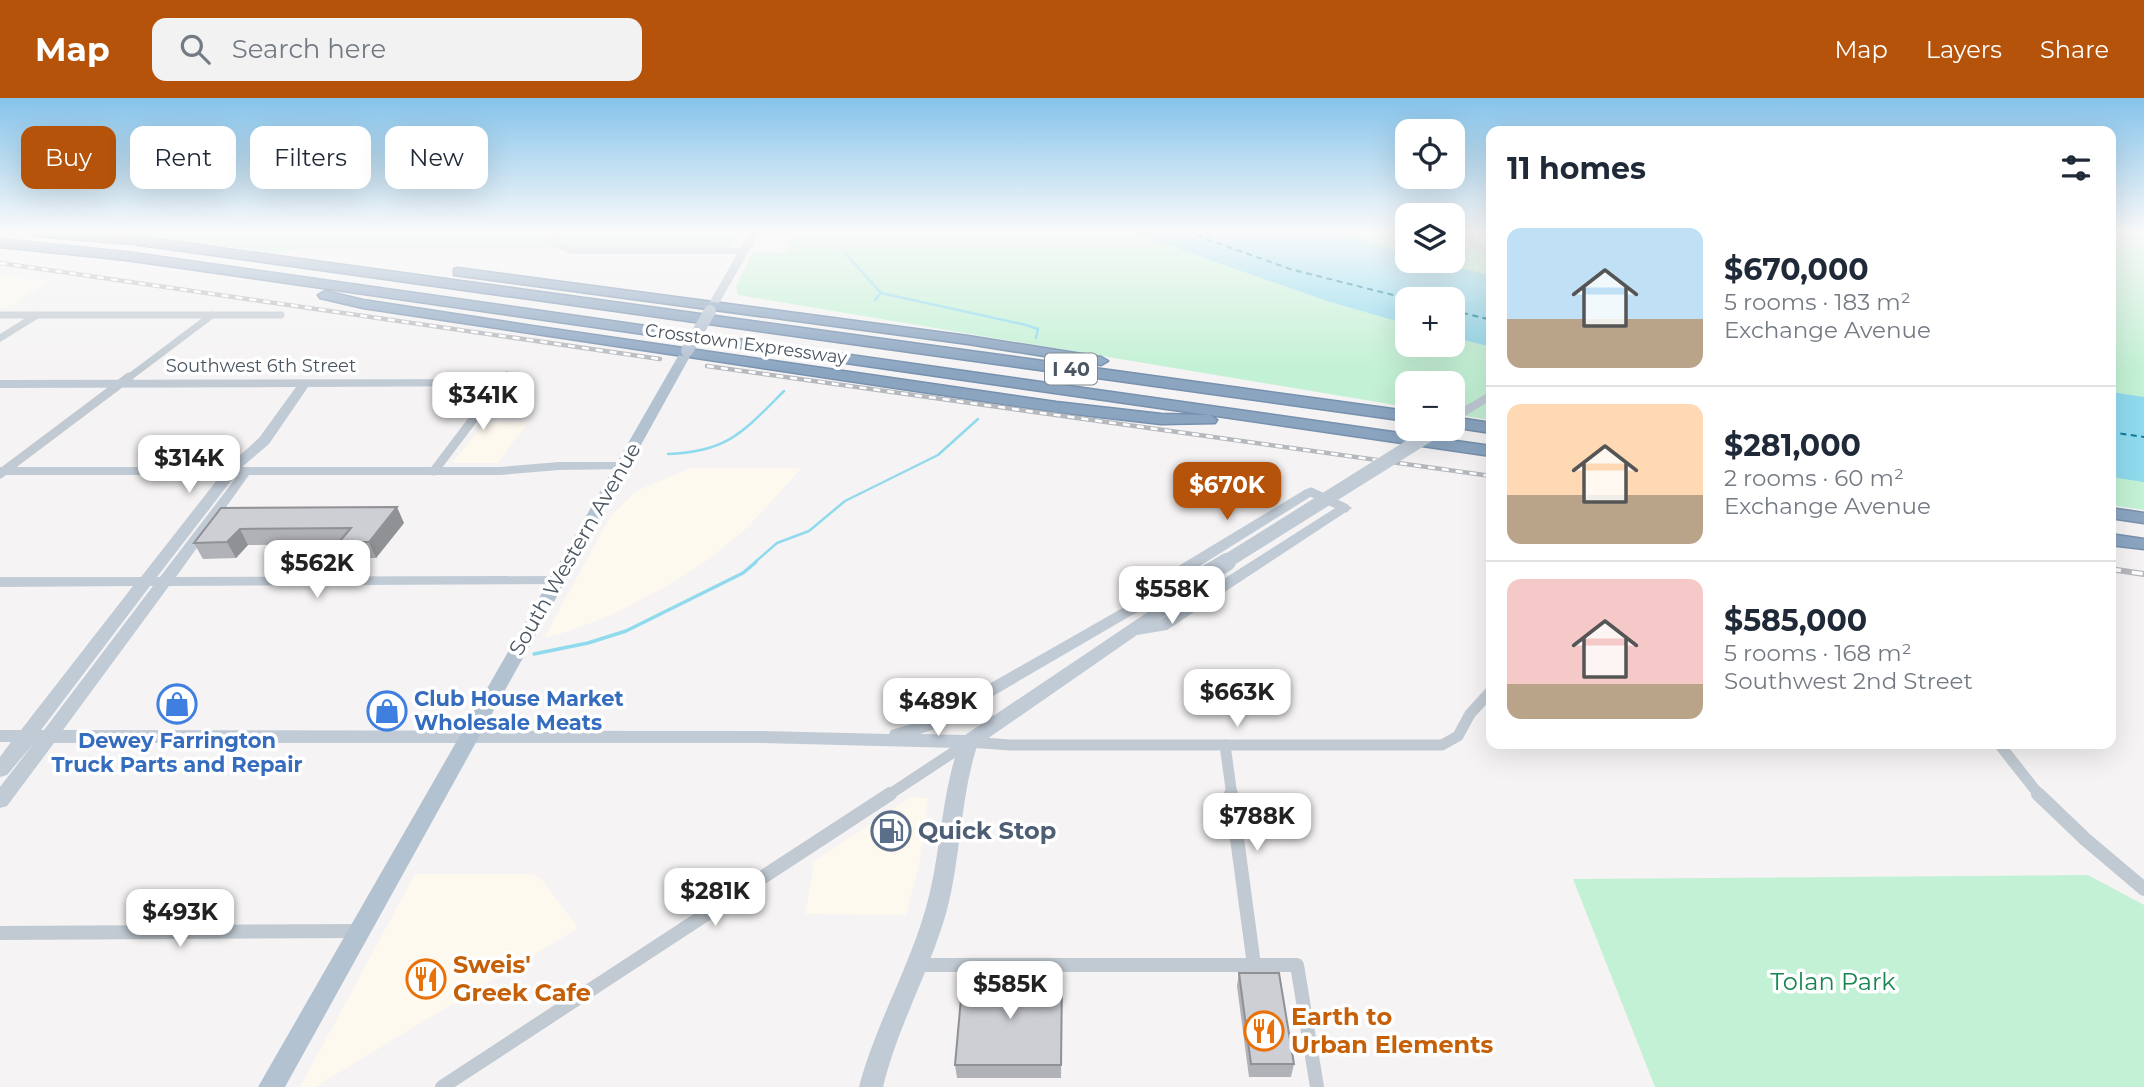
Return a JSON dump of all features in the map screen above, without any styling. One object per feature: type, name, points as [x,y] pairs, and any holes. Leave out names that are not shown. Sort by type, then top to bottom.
[{"type":"highway","points":[[257,278],[363,304],[1090,411],[1161,419],[1294,423]]},
{"type":"highway","name":"Crosstown Expressway","points":[[287,278],[1486,450]]},
{"type":"highway","name":"Crosstown Expressway","points":[[411,278],[1395,414]]},
{"type":"highway","points":[[503,278],[1033,349],[1395,414]]},
{"type":"highway","points":[[1465,423],[1486,427]]},
{"type":"highway","points":[[2116,514],[2144,517]]},
{"type":"highway","points":[[2116,540],[2144,544]]},
{"type":"main road","name":"South Western Avenue","points":[[271,1087],[711,308]]},
{"type":"street","name":"South Western Avenue","points":[[711,308],[728,278]]},
{"type":"street","points":[[0,315],[281,315]]},
{"type":"street","points":[[0,338],[37,315]]},
{"type":"street","points":[[1,472],[212,315]]},
{"type":"street","points":[[434,471],[504,379]]},
{"type":"street","name":"Southwest 6th Street","points":[[0,384],[304,384],[504,379],[522,383]]},
{"type":"street","points":[[0,770],[230,471],[264,441],[304,384]]},
{"type":"street","points":[[1465,412],[1486,398]]},
{"type":"street","points":[[254,471],[251,467],[264,449],[264,441]]},
{"type":"street","points":[[884,739],[932,724],[1126,611],[1179,584],[1202,577],[1419,441]]},
{"type":"street","points":[[1,472],[434,471],[622,466]]},
{"type":"street","points":[[0,801],[241,480],[243,476],[230,471]]},
{"type":"street","points":[[1126,611],[1162,582],[1311,492],[1345,508]]},
{"type":"street","points":[[1132,631],[1161,626],[1345,508]]},
{"type":"street","points":[[442,1087],[969,743],[1190,591],[1202,577]]},
{"type":"street","points":[[0,582],[556,581]]},
{"type":"street","points":[[0,736],[884,739],[1010,746],[1442,745],[1458,736],[1470,714],[1486,696]]},
{"type":"street","points":[[953,711],[957,734],[969,743]]},
{"type":"street","points":[[871,1087],[885,1037],[916,965],[941,891],[958,771],[969,743]]},
{"type":"street","points":[[1225,746],[1254,965]]},
{"type":"street","points":[[2002,749],[2020,774],[2050,807],[2144,889]]},
{"type":"street","points":[[0,933],[360,931]]},
{"type":"street","points":[[916,965],[1297,965],[1317,1087]]},
{"type":"shaded area","points":[[0,279],[49,281],[6,308],[0,308]]},
{"type":"shaded area","points":[[486,422],[528,422],[498,463],[452,463]]},
{"type":"shaded area","points":[[690,468],[802,468],[747,528],[709,559],[672,583],[616,613],[544,638],[610,517],[636,491]]},
{"type":"shaded area","name":"Quick Stop","points":[[913,796],[928,799],[919,865],[906,915],[805,914],[814,865],[811,863]]},
{"type":"shaded area","points":[[415,874],[533,874],[542,880],[578,928],[315,1087],[300,1087]]},
{"type":"green space","points":[[740,278],[1486,278],[1486,419],[1465,416],[1465,371],[1395,371],[1395,405],[738,295],[736,286]]},
{"type":"green space","points":[[2116,278],[2144,278],[2144,510],[2116,506]]},
{"type":"green space","name":"Tolan Park","points":[[2088,875],[2144,905],[2144,1087],[1655,1087],[1573,879]]},
{"type":"water","points":[[1262,278],[1486,278],[1486,346],[1465,340],[1465,287],[1395,287],[1395,321]]},
{"type":"water","points":[[2116,393],[2144,397],[2144,482],[2116,478]]},
{"type":"building","points":[[397,507],[369,542],[339,542],[351,528],[240,529],[227,542],[194,543],[221,508]]},
{"type":"building","name":"Earth to Urban Elements","points":[[1239,973],[1279,973],[1294,1064],[1251,1064]]},
{"type":"building","points":[[963,976],[1062,976],[1061,1065],[955,1065]]},
{"type":"waterway","points":[[868,278],[881,293]]},
{"type":"waterway","points":[[875,300],[881,293]]},
{"type":"waterway","points":[[881,293],[1026,325],[1038,329],[1036,338]]},
{"type":"waterway","points":[[668,454],[706,449],[734,437],[784,391]]},
{"type":"waterway","points":[[754,563],[777,543],[809,531],[845,501],[938,455],[978,419]]},
{"type":"waterway","points":[[534,654],[588,643],[626,631],[743,573],[756,562]]},
{"type":"ferry route","points":[[1326,278],[1395,295]]},
{"type":"ferry route","points":[[1465,313],[1486,319]]},
{"type":"ferry route","points":[[2116,433],[2144,437]]},
{"type":"railway","points":[[104,278],[660,359]]},
{"type":"railway","points":[[707,366],[1486,475]]},
{"type":"railway","points":[[2116,570],[2144,574]]},
{"type":"place","name":"Dewey Farrington Truck Parts and Repair","points":[[177,704]]},
{"type":"place","name":"Club House Market Wholesale Meats","points":[[387,711]]},
{"type":"place","name":"Quick Stop","points":[[891,831]]},
{"type":"place","name":"Sweis' Greek Cafe","points":[[426,979]]},
{"type":"place","name":"Earth to Urban Elements","points":[[1264,1031]]}]
